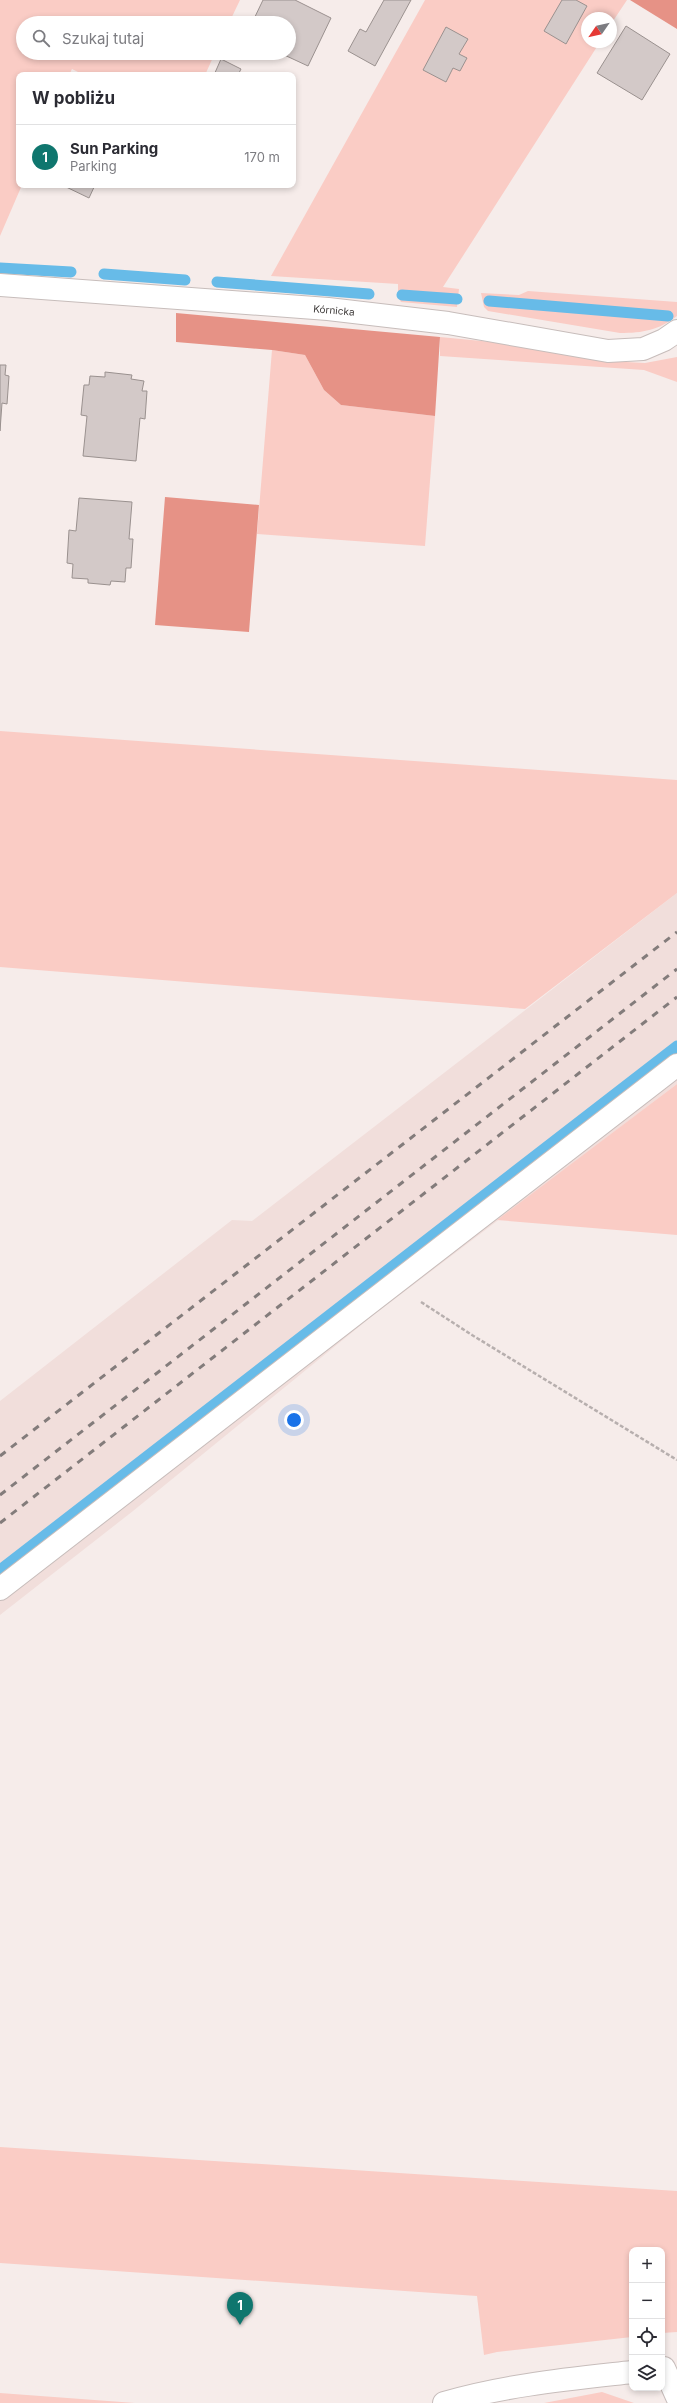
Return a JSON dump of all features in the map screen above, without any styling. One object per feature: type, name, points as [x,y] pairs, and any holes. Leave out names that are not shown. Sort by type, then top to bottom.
[{"type":"street","name":"Kórnicka","points":[[0,285],[335,310],[448,322],[608,351],[643,349],[671,336]]},
{"type":"street","points":[[0,1589],[677,1066]]},
{"type":"street","points":[[668,2368],[677,2397]]},
{"type":"street","points":[[444,2403],[467,2396],[563,2380],[629,2372]]},
{"type":"path","points":[[393,1284],[478,1339],[677,1460]]},
{"type":"shaded area","points":[[0,0],[240,0],[232,16],[16,16],[16,60],[212,60],[206,72],[78,72],[72,69],[70,72],[16,72],[16,188],[21,188],[0,236]]},
{"type":"shaded area","points":[[425,0],[627,0],[617,15],[617,12],[581,12],[581,48],[596,48],[443,287],[459,289],[457,307],[401,302],[398,297],[398,284],[271,276]]},
{"type":"shaded area","points":[[630,0],[677,0],[677,29]]},
{"type":"shaded area","points":[[528,291],[677,302],[677,316],[657,328],[620,333],[488,311],[484,307],[481,293],[519,295]]},
{"type":"shaded area","points":[[176,313],[440,337],[435,416],[341,405],[324,390],[305,355],[272,350],[176,342]]},
{"type":"shaded area","points":[[440,337],[492,342],[626,362],[645,363],[677,357],[677,382],[644,370],[440,356]]},
{"type":"shaded area","points":[[272,350],[305,355],[324,390],[341,405],[435,416],[425,546],[257,534]]},
{"type":"shaded area","points":[[165,497],[259,505],[249,632],[155,625]]},
{"type":"shaded area","points":[[0,731],[677,780],[677,893],[525,1009],[0,967]]},
{"type":"shaded area","points":[[677,893],[677,1084],[371,1317],[133,1511],[0,1615],[0,1401],[232,1220],[252,1221]]},
{"type":"shaded area","points":[[677,1084],[677,1235],[497,1220]]},
{"type":"shaded area","points":[[0,2147],[677,2191],[677,2332],[665,2333],[665,2247],[629,2247],[629,2337],[497,2352],[484,2355],[477,2296],[0,2263]]},
{"type":"shaded area","points":[[602,2392],[634,2403],[544,2403]]},
{"type":"shaded area","points":[[0,2393],[135,2403],[0,2403]]},
{"type":"building","points":[[263,0],[295,0],[331,18],[308,66],[295,60],[296,16],[255,16]]},
{"type":"building","points":[[384,0],[411,0],[375,66],[348,51],[360,29],[366,32]]},
{"type":"building","points":[[562,0],[576,0],[587,6],[584,12],[581,12],[581,17],[566,44],[544,31]]},
{"type":"building","points":[[626,26],[670,54],[642,100],[597,73],[612,48],[617,48],[617,41]]},
{"type":"building","points":[[446,27],[468,39],[459,54],[467,58],[460,71],[453,68],[446,82],[423,70]]},
{"type":"building","points":[[221,60],[241,69],[240,72],[215,72]]},
{"type":"building","points":[[68,188],[94,188],[89,198]]},
{"type":"building","points":[[0,365],[6,365],[5,375],[9,376],[7,404],[2,403],[0,431]]},
{"type":"building","points":[[105,372],[132,375],[131,379],[144,381],[142,391],[147,391],[145,419],[140,418],[136,461],[83,456],[87,416],[81,415],[84,385],[89,385],[90,376],[105,377]]},
{"type":"building","points":[[79,498],[132,502],[129,539],[133,539],[131,568],[126,568],[125,582],[111,581],[110,585],[88,583],[88,579],[72,578],[73,564],[67,563],[69,530],[76,531]]},
{"type":"waterway","points":[[0,268],[71,272]]},
{"type":"waterway","points":[[104,274],[185,280]]},
{"type":"waterway","points":[[217,282],[369,294]]},
{"type":"waterway","points":[[402,295],[457,299]]},
{"type":"waterway","points":[[489,301],[668,316]]},
{"type":"waterway","points":[[0,1570],[677,1046]]},
{"type":"railway","points":[[0,1456],[677,932]]},
{"type":"railway","points":[[0,1495],[677,969]]},
{"type":"railway","points":[[0,1523],[677,997]]},
{"type":"place","name":"Sun Parking","points":[[240,2325]]}]
